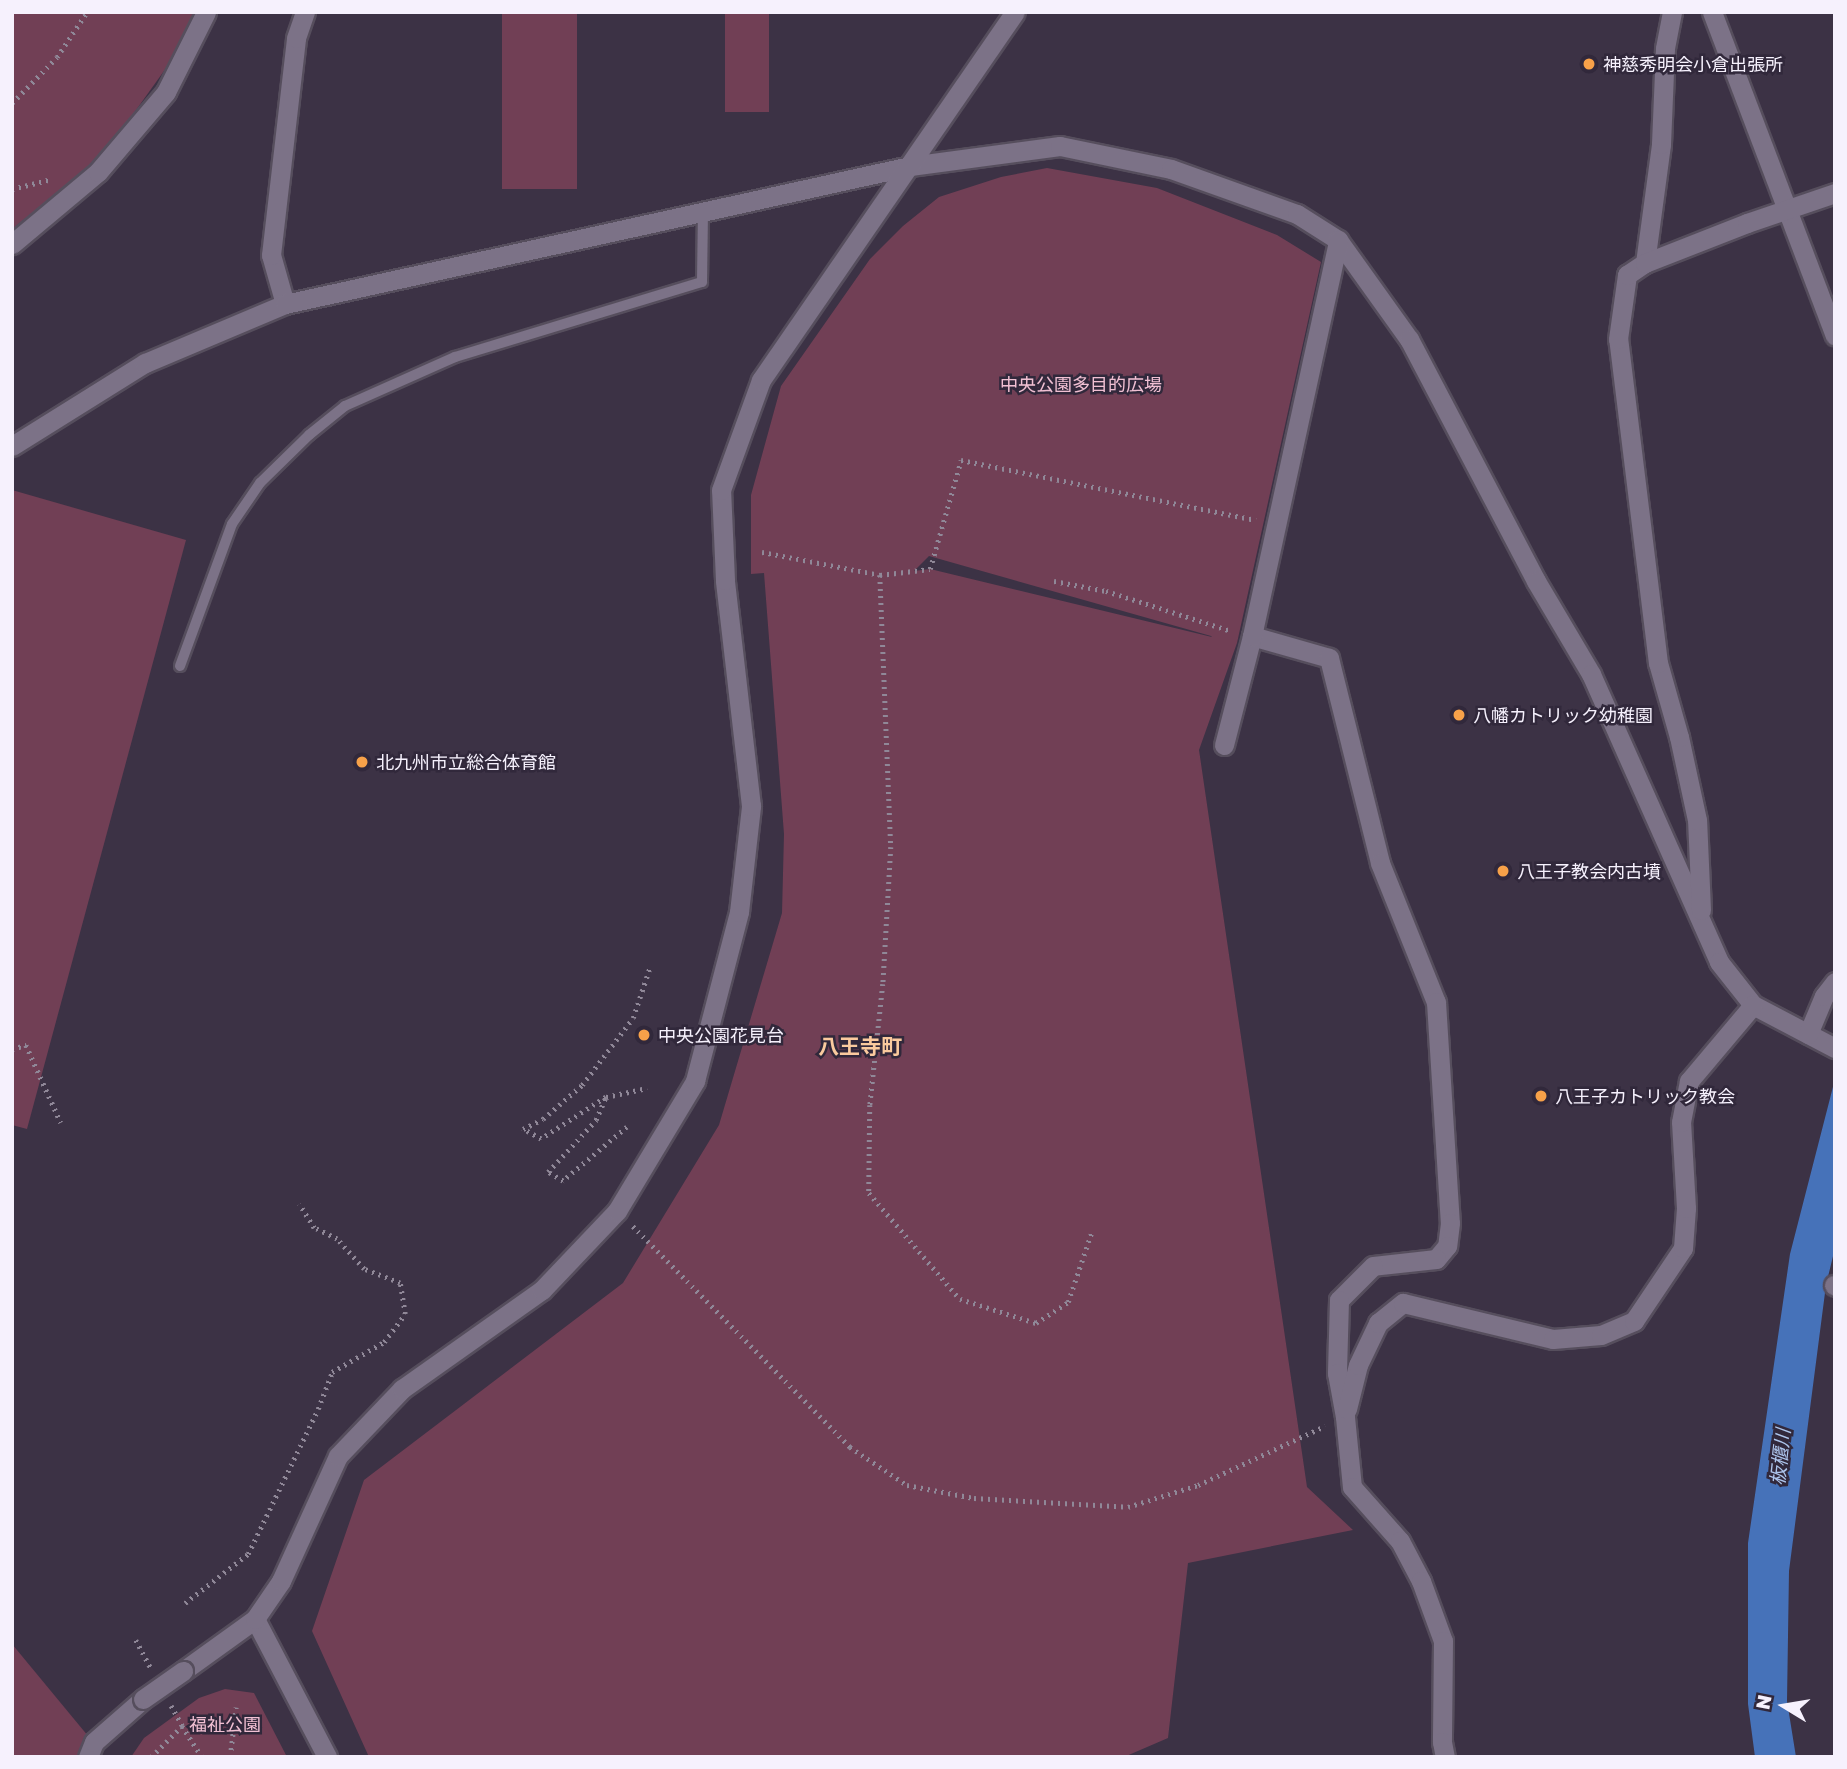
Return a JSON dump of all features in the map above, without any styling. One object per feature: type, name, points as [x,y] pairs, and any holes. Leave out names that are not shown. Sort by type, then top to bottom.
[{"type":"street","points":[[12,244],[98,173],[141,122],[166,92],[206,12]]},
{"type":"street","points":[[285,304],[271,254],[296,38],[305,12]]},
{"type":"street","points":[[88,1757],[93,1742],[143,1699],[255,1619],[281,1580],[338,1456],[402,1389],[542,1290],[617,1211],[695,1081],[739,912],[751,806],[725,580],[721,490],[761,380],[1015,12]]},
{"type":"street","points":[[1645,263],[1661,144],[1665,48],[1672,12]]},
{"type":"street","points":[[1712,12],[1835,335]]},
{"type":"street","points":[[12,446],[145,363],[285,304],[910,166],[1060,146],[1171,169],[1297,214],[1338,240],[1409,339],[1536,581],[1591,674],[1719,962],[1753,1005],[1822,1041],[1824,996],[1835,982]]},
{"type":"street","points":[[1702,922],[1697,820],[1679,737],[1658,663],[1618,338],[1627,275],[1645,263],[1747,223],[1835,193]]},
{"type":"street","points":[[1224,744],[1252,636],[1274,524],[1338,240]]},
{"type":"street","points":[[1252,636],[1329,659],[1380,863],[1436,1002],[1450,1223],[1447,1246],[1436,1259],[1373,1266],[1339,1300],[1337,1373],[1345,1417],[1352,1487],[1400,1541],[1421,1581],[1443,1641],[1442,1742],[1445,1757]]},
{"type":"street","points":[[1345,1417],[1358,1365],[1378,1323],[1403,1303],[1553,1339],[1601,1335],[1634,1321],[1683,1248],[1686,1208],[1681,1122],[1689,1081],[1753,1005]]},
{"type":"street","points":[[255,1619],[327,1757]]},
{"type":"lane","points":[[180,666],[232,524],[260,483],[309,435],[345,406],[455,357],[702,282],[703,210]]},
{"type":"path","points":[[12,103],[57,57],[87,12]]},
{"type":"path","points":[[762,552],[880,575],[930,569],[961,460],[1274,524]]},
{"type":"path","points":[[880,575],[891,847],[883,984],[870,1105],[869,1193],[960,1298],[1036,1323],[1068,1303],[1092,1231]]},
{"type":"path","points":[[1054,581],[1106,591],[1207,625],[1252,636]]},
{"type":"path","points":[[647,1088],[606,1097],[541,1139],[523,1129],[543,1119],[582,1085],[634,1018],[650,967]]},
{"type":"path","points":[[12,1049],[26,1045],[61,1123]]},
{"type":"path","points":[[606,1097],[596,1120],[548,1172],[563,1181],[627,1127]]},
{"type":"path","points":[[185,1604],[248,1554],[318,1409],[332,1372],[384,1342],[405,1314],[400,1283],[364,1269],[337,1239],[314,1228],[299,1204]]},
{"type":"path","points":[[617,1211],[850,1447],[907,1485],[975,1498],[1128,1507],[1198,1485],[1345,1417]]},
{"type":"path","points":[[229,1757],[236,1707]]},
{"type":"path","points":[[182,1726],[202,1757]]},
{"type":"green space","points":[[12,12],[197,12],[189,36],[101,159],[12,229]]},
{"type":"green space","points":[[502,12],[577,12],[577,189],[502,189]]},
{"type":"green space","points":[[725,12],[769,12],[769,112],[725,112]]},
{"type":"green space","name":"中央公園多目的広場","points":[[1047,168],[1157,188],[1277,235],[1321,262],[1237,643],[1199,750],[1307,1487],[1353,1530],[1188,1563],[1168,1738],[1124,1757],[369,1757],[312,1631],[364,1480],[623,1283],[719,1125],[782,913],[784,834],[764,573],[751,574],[751,495],[781,386],[870,259],[903,226],[939,197],[1001,177]],"holes":[[[929,556],[1211,636],[930,569],[914,571]]]},
{"type":"green space","points":[[12,490],[186,540],[27,1129],[12,1125]]},
{"type":"green space","points":[[12,1644],[93,1742],[84,1757],[12,1757]]},
{"type":"green space","name":"福祉公園","points":[[225,1689],[254,1693],[287,1757],[131,1757],[144,1738],[199,1698]]},
{"type":"water","name":"板櫃川","points":[[1835,1079],[1835,1248],[1826,1285],[1789,1571],[1787,1701],[1796,1757],[1755,1757],[1748,1704],[1748,1543],[1790,1254]]},
{"type":"place","name":"神慈秀明会小倉出張所","points":[[1589,64]]},
{"type":"place","name":"八幡カトリック幼稚園","points":[[1459,715]]},
{"type":"place","name":"北九州市立総合体育館","points":[[362,762]]},
{"type":"place","name":"八王子教会内古墳","points":[[1503,871]]},
{"type":"place","name":"中央公園花見台","points":[[644,1035]]},
{"type":"place","name":"八王子カトリック教会","points":[[1541,1096]]},
{"type":"district","name":"八王寺町","points":[[860,1046]]}]
